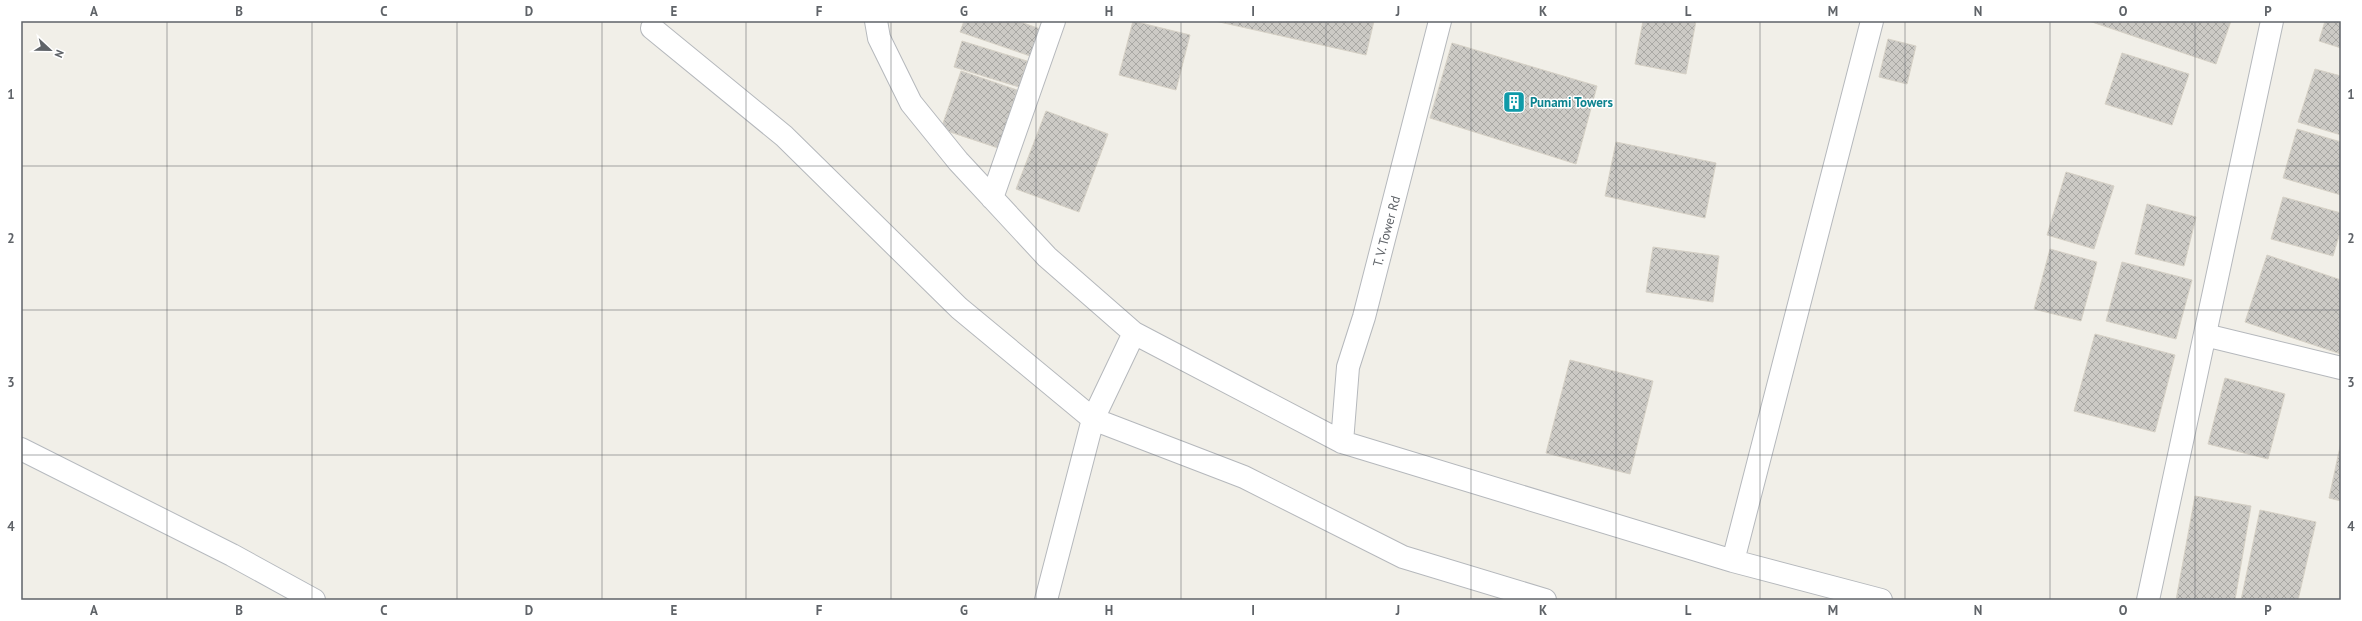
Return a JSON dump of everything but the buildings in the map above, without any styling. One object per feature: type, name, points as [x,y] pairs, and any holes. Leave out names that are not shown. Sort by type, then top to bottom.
[{"type":"street","points":[[875,21],[879,38],[911,103],[958,161],[1047,257],[1134,333],[1342,442],[1733,561],[1876,599]]},
{"type":"street","points":[[992,198],[1054,21]]},
{"type":"street","name":"T. V. Tower Rd","points":[[1342,442],[1348,367],[1364,317],[1440,21]]},
{"type":"street","points":[[1733,561],[1872,21]]},
{"type":"street","points":[[2148,600],[2272,21]]},
{"type":"street","points":[[652,28],[784,136],[959,308],[1093,420],[1244,477],[1403,557],[1545,600]]},
{"type":"street","points":[[1046,600],[1093,420],[1134,333]]},
{"type":"street","points":[[2205,335],[2341,368]]},
{"type":"street","points":[[21,449],[232,555],[314,600]]},
{"type":"place","name":"Punami Towers","points":[[1514,102]]}]
